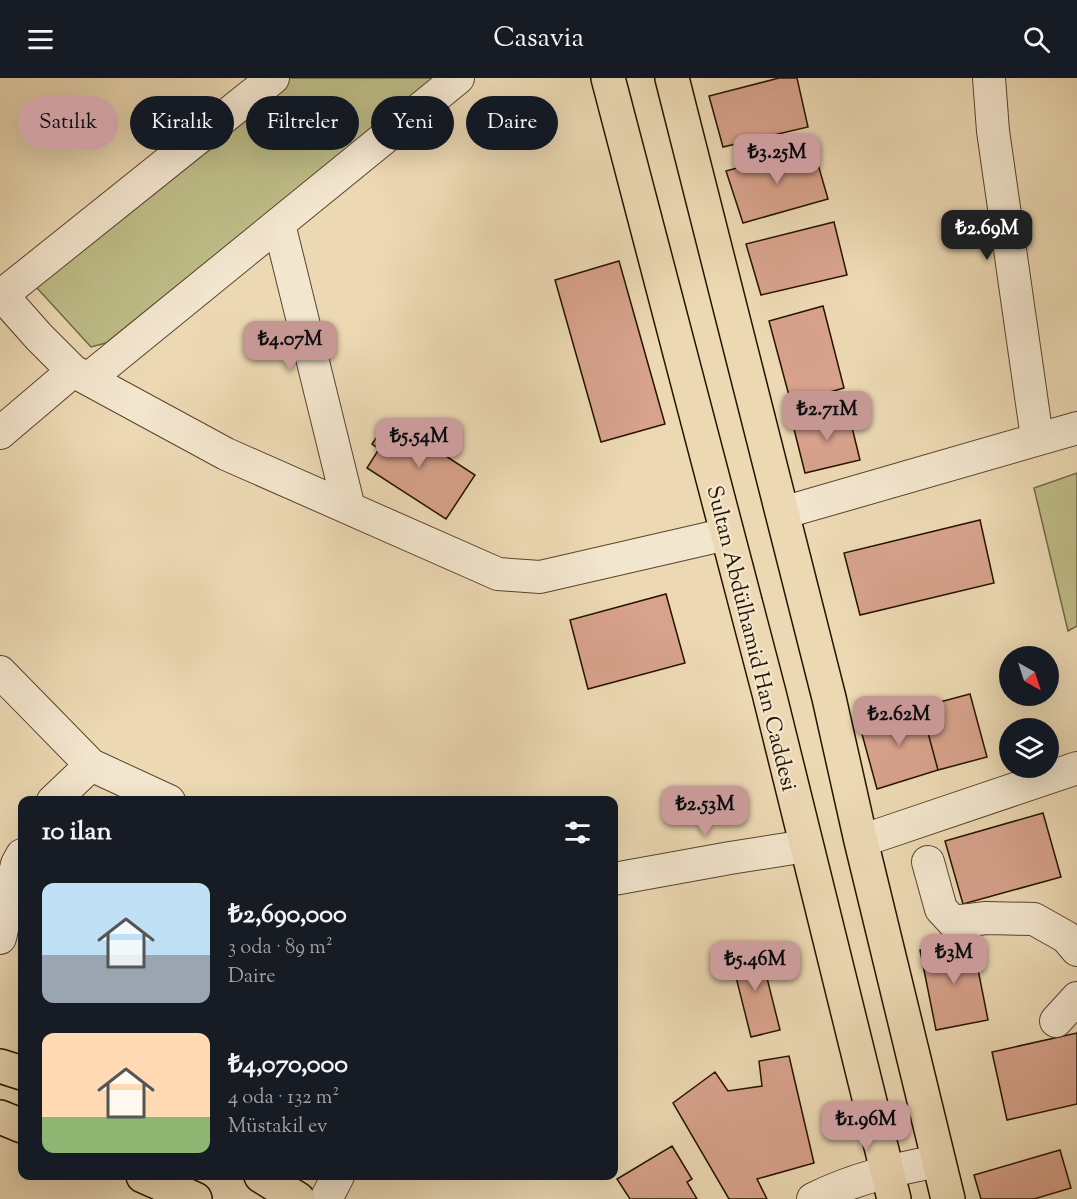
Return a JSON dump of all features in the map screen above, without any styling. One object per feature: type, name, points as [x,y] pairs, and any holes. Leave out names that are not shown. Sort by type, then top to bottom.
[{"type":"main road","name":"Sultan Abdülhamid Han Caddesi","points":[[608,78],[769,693],[891,1185]]},
{"type":"main road","points":[[672,78],[830,698],[861,841],[948,1199]]},
{"type":"main road","points":[[0,1066],[18,1072]]},
{"type":"main road","points":[[0,1117],[18,1124]]},
{"type":"main road","points":[[152,1180],[195,1199]]},
{"type":"main road","points":[[267,1180],[298,1199]]},
{"type":"street","points":[[273,78],[1,294],[39,337],[81,375],[226,454],[498,574],[540,577],[727,534]]},
{"type":"street","points":[[0,433],[81,375],[279,224],[458,78]]},
{"type":"street","points":[[988,78],[993,131],[1038,438]]},
{"type":"street","points":[[279,224],[349,508]]},
{"type":"street","points":[[782,513],[1077,428]]},
{"type":"street","points":[[0,672],[91,765],[158,796]]},
{"type":"street","points":[[57,796],[91,765]]},
{"type":"street","points":[[861,841],[1077,768]]},
{"type":"street","points":[[618,878],[806,846]]},
{"type":"street","points":[[0,938],[18,862]]},
{"type":"street","points":[[928,862],[941,909],[953,922],[986,918],[1034,919],[1066,937],[1077,950]]},
{"type":"street","points":[[1056,1021],[1077,998]]},
{"type":"street","points":[[813,1199],[833,1189],[891,1185],[939,1161]]},
{"type":"street","points":[[326,1199],[336,1180]]},
{"type":"shaded area","points":[[286,78],[435,78],[413,96],[371,96],[371,130],[359,139],[359,96],[264,96]]},
{"type":"shaded area","points":[[246,110],[246,150],[346,150],[106,343],[91,347],[37,288],[36,281],[197,150],[234,150],[234,120]]},
{"type":"shaded area","points":[[1077,473],[1077,626],[1068,631],[1034,488]]},
{"type":"building","points":[[779,78],[797,78],[808,127],[723,147],[709,96]]},
{"type":"building","points":[[813,147],[828,199],[743,223],[726,171]]},
{"type":"building","points":[[834,222],[847,275],[761,295],[746,244]]},
{"type":"building","points":[[619,261],[665,424],[601,442],[555,280]]},
{"type":"building","points":[[823,306],[844,388],[791,403],[769,321]]},
{"type":"building","points":[[848,411],[860,460],[805,473],[793,425]]},
{"type":"building","points":[[389,419],[475,475],[446,519],[367,468],[379,449],[372,444]]},
{"type":"building","points":[[980,520],[994,583],[860,615],[844,553]]},
{"type":"building","points":[[666,594],[685,663],[588,689],[570,620]]},
{"type":"building","points":[[970,694],[987,757],[938,770],[921,707]]},
{"type":"building","points":[[921,707],[938,770],[877,789],[859,723]]},
{"type":"building","points":[[1043,813],[1061,877],[963,904],[945,841]]},
{"type":"building","points":[[972,939],[988,1020],[936,1030],[920,950]]},
{"type":"building","points":[[759,946],[780,1030],[751,1037],[730,953]]},
{"type":"building","points":[[1077,1033],[1077,1104],[1007,1120],[992,1052]]},
{"type":"building","points":[[789,1056],[814,1163],[757,1179],[767,1199],[729,1199],[673,1103],[715,1072],[728,1091],[762,1086],[759,1061]]},
{"type":"building","points":[[672,1146],[692,1179],[687,1182],[697,1199],[630,1199],[618,1178]]},
{"type":"building","points":[[1060,1150],[1071,1188],[1034,1199],[981,1199],[974,1175]]}]
